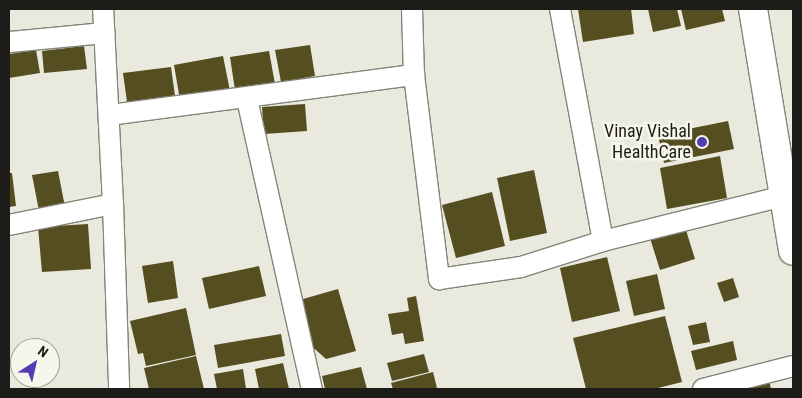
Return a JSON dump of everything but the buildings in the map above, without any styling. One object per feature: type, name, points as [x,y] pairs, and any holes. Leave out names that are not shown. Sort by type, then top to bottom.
[{"type":"main road","points":[[753,9],[793,252]]},
{"type":"street","points":[[103,9],[120,389]]},
{"type":"street","points":[[412,9],[414,75],[438,279],[521,267],[603,240],[784,196]]},
{"type":"street","points":[[560,9],[603,240]]},
{"type":"street","points":[[9,42],[104,33]]},
{"type":"street","points":[[108,115],[247,99],[414,75]]},
{"type":"street","points":[[247,99],[312,389]]},
{"type":"street","points":[[9,225],[113,204]]},
{"type":"street","points":[[702,389],[793,366]]},
{"type":"place","name":"Vinay Vishal HealthCare","points":[[702,142]]}]
